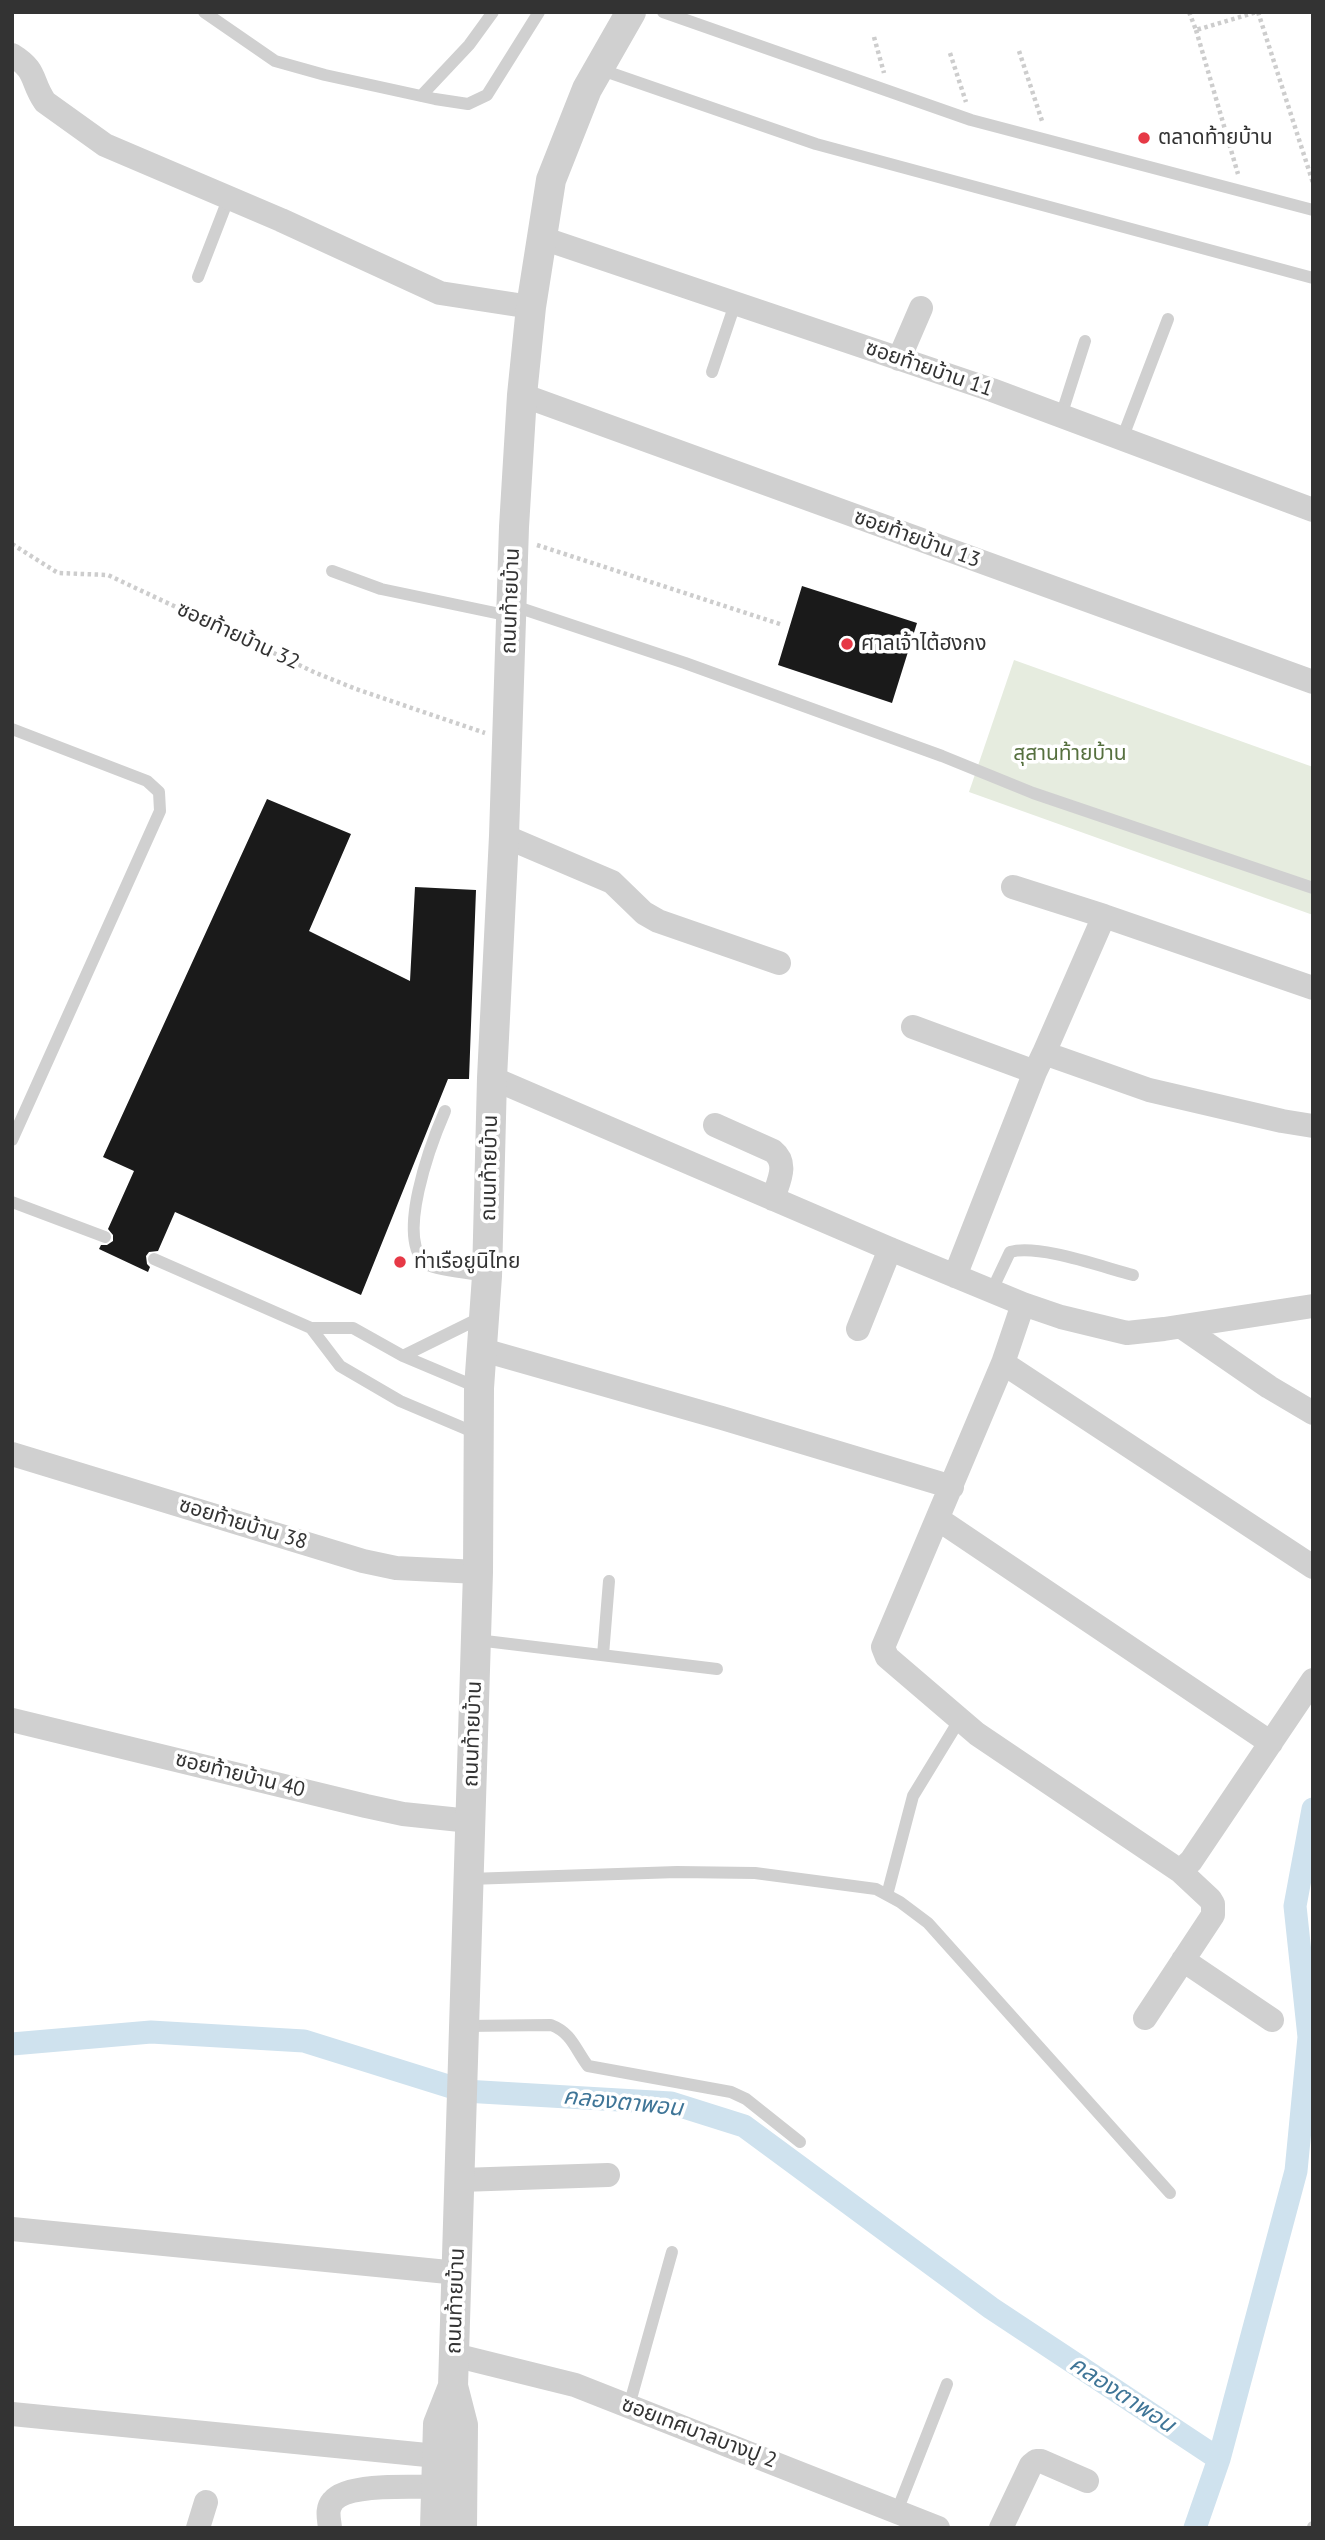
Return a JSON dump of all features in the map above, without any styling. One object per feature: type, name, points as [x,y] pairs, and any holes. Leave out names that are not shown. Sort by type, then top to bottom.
[{"type":"street","name":"ถนนท้ายบ้าน","points":[[462,2528],[463,2425],[453,2386],[478,1572],[479,1388],[488,1276],[492,1078],[504,836],[510,611],[522,395],[531,307],[551,180],[572,123],[631,12]]},
{"type":"street","points":[[12,55],[26,63],[45,102],[105,145],[229,197],[440,293],[531,307]]},
{"type":"street","name":"ซอยท้ายบ้าน 11","points":[[542,238],[1061,416],[1313,510]]},
{"type":"street","points":[[898,359],[921,308]]},
{"type":"street","name":"ซอยท้ายบ้าน 13","points":[[522,395],[1313,682]]},
{"type":"street","points":[[504,836],[612,882],[645,914],[658,920],[779,962]]},
{"type":"street","points":[[1013,887],[1313,988]]},
{"type":"street","points":[[955,1276],[1039,1063],[1104,916]]},
{"type":"street","points":[[913,1027],[1039,1063],[1313,1126]]},
{"type":"street","points":[[492,1078],[890,1249],[1061,1317],[1127,1333],[1313,1306]]},
{"type":"street","points":[[715,1125],[779,1156],[781,1173],[773,1199]]},
{"type":"street","points":[[858,1329],[890,1249]]},
{"type":"street","points":[[1023,1304],[1003,1363],[883,1647],[887,1657],[895,1665],[988,1741],[1180,1871],[1210,1899],[1214,1908],[1213,1915],[1145,2018]]},
{"type":"street","points":[[1182,1327],[1269,1387],[1313,1413]]},
{"type":"street","points":[[483,1350],[952,1487]]},
{"type":"street","points":[[1003,1363],[1313,1567]]},
{"type":"street","name":"ซอยท้ายบ้าน 38","points":[[12,1454],[363,1561],[396,1568],[478,1572]]},
{"type":"street","points":[[938,1519],[1270,1743]]},
{"type":"street","points":[[1180,1871],[1191,1860],[1313,1680]]},
{"type":"street","name":"ซอยท้ายบ้าน 40","points":[[12,1720],[378,1809],[470,1821]]},
{"type":"street","points":[[1183,1960],[1272,2020]]},
{"type":"street","points":[[461,2180],[608,2175]]},
{"type":"street","points":[[12,2229],[458,2273]]},
{"type":"street","name":"ซอยเทศบาลบางปู 2","points":[[454,2355],[575,2385],[938,2528]]},
{"type":"street","name":"ถนนท้ายบ้าน","points":[[435,2528],[438,2424],[453,2386]]},
{"type":"street","points":[[12,2414],[437,2456]]},
{"type":"street","points":[[1001,2528],[1035,2461],[1087,2482]]},
{"type":"street","points":[[330,2528],[328,2511],[333,2500],[350,2490],[436,2487]]},
{"type":"street","points":[[198,2528],[206,2502]]},
{"type":"lane","points":[[204,12],[275,61],[325,75],[468,104],[487,95],[538,12]]},
{"type":"lane","points":[[421,96],[469,45],[493,12]]},
{"type":"lane","points":[[663,12],[971,120],[1313,210]]},
{"type":"lane","points":[[599,68],[816,144],[1313,278]]},
{"type":"lane","points":[[198,277],[229,197]]},
{"type":"lane","points":[[712,372],[735,303]]},
{"type":"lane","points":[[1122,439],[1168,319]]},
{"type":"lane","points":[[1061,416],[1084,341]]},
{"type":"lane","points":[[332,571],[381,589],[510,611],[685,663],[942,756],[1033,793],[1313,888]]},
{"type":"lane","points":[[12,729],[147,781],[159,792],[160,811],[12,1140]]},
{"type":"lane","points":[[445,1111],[430,1147],[418,1192],[413,1239],[418,1253],[429,1266],[488,1276]]},
{"type":"lane","points":[[12,1202],[105,1237]]},
{"type":"lane","points":[[992,1290],[1010,1252],[1019,1250],[1037,1250],[1133,1275]]},
{"type":"lane","points":[[154,1259],[311,1328],[353,1328],[402,1356],[479,1388]]},
{"type":"lane","points":[[402,1356],[485,1315]]},
{"type":"lane","points":[[311,1328],[340,1366],[400,1401],[478,1434]]},
{"type":"lane","points":[[603,1655],[609,1581]]},
{"type":"lane","points":[[476,1640],[717,1669]]},
{"type":"lane","points":[[887,1895],[914,1796],[960,1719]]},
{"type":"lane","points":[[468,1879],[755,1872],[876,1889],[928,1923],[1170,2193]]},
{"type":"lane","points":[[465,2040],[551,2025],[562,2029],[572,2038],[588,2066],[731,2092],[746,2099],[800,2142]]},
{"type":"lane","points":[[629,2406],[672,2252]]},
{"type":"lane","points":[[897,2511],[947,2384]]},
{"type":"path","points":[[1189,12],[1244,192]]},
{"type":"path","points":[[1196,30],[1258,12],[1313,183]]},
{"type":"path","points":[[874,37],[888,90]]},
{"type":"path","points":[[1019,51],[1048,140]]},
{"type":"path","points":[[950,53],[971,120]]},
{"type":"path","points":[[513,537],[783,625]]},
{"type":"path","name":"ซอยท้ายบ้าน 32","points":[[12,544],[58,573],[108,575],[326,677],[468,728]]},
{"type":"green space","name":"สุสานท้ายบ้าน","points":[[1014,660],[1313,767],[1313,915],[969,792]]},
{"type":"building","name":"ศาลเจ้าไต้ฮงกง","points":[[802,586],[917,623],[892,703],[778,665]]},
{"type":"building","points":[[267,799],[351,834],[309,931],[410,981],[415,887],[476,890],[469,1079],[448,1079],[361,1295],[175,1212],[158,1251],[149,1252],[146,1256],[150,1267],[148,1272],[99,1249],[101,1245],[113,1241],[113,1235],[108,1229],[134,1171],[103,1157]]},
{"type":"waterway","points":[[1195,2528],[1219,2459],[1296,2171],[1309,2037],[1295,1906],[1313,1809]]},
{"type":"waterway","name":"คลองตาพอน","points":[[12,2044],[151,2032],[304,2041],[464,2091],[671,2103],[744,2126],[991,2308],[1219,2459]]},
{"type":"place","name":"ตลาดท้ายบ้าน","points":[[1144,138]]},
{"type":"place","name":"ศาลเจ้าไต้ฮงกง","points":[[847,644]]},
{"type":"place","name":"ท่าเรือยูนิไทย","points":[[400,1262]]}]
